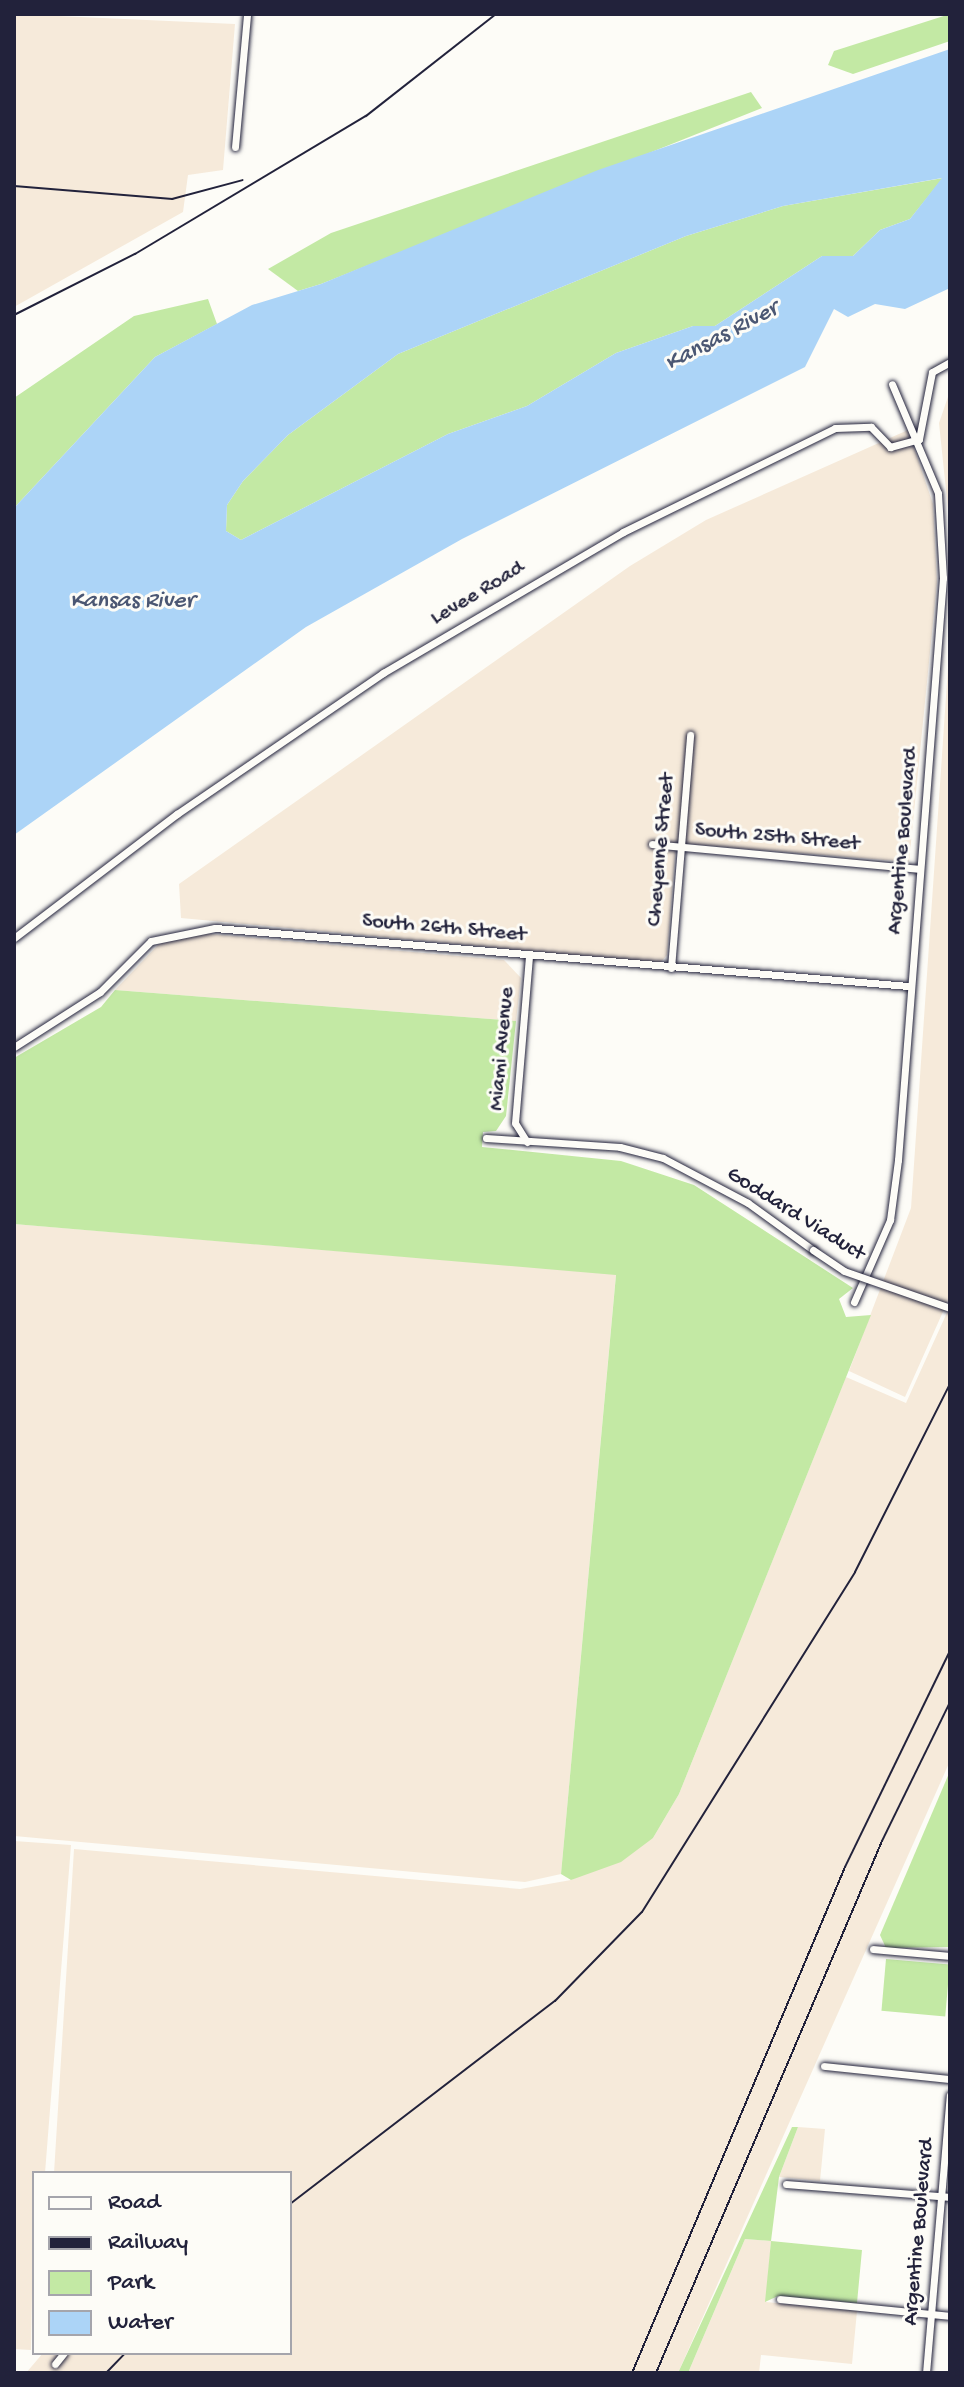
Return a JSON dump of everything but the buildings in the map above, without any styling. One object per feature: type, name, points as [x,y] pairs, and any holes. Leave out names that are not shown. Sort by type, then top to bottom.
[{"type":"street","points":[[235,147],[247,14]]},
{"type":"street","points":[[919,439],[932,372],[950,362]]},
{"type":"street","name":"Argentine Boulevard","points":[[854,1302],[890,1220],[943,578],[938,493],[919,439],[892,384]]},
{"type":"street","name":"Levee Road","points":[[14,938],[177,814],[383,673],[623,532],[835,428],[871,427],[890,447],[919,439]]},
{"type":"street","name":"Cheyenne Street","points":[[671,968],[690,735]]},
{"type":"street","name":"South 25th Street","points":[[652,844],[920,869]]},
{"type":"street","name":"South 26th Street","points":[[14,1047],[100,992],[162,935],[215,928],[909,986]]},
{"type":"street","name":"Miami Avenue","points":[[527,1142],[515,1123],[529,955]]},
{"type":"street","name":"Goddard Viaduct","points":[[486,1138],[620,1147],[663,1158],[748,1203],[844,1271],[950,1308]]},
{"type":"street","points":[[873,1949],[950,1956]]},
{"type":"street","points":[[824,2066],[950,2079]]},
{"type":"street","name":"Argentine Boulevard","points":[[926,2373],[946,2197],[950,2095]]},
{"type":"street","points":[[786,2184],[946,2197]]},
{"type":"street","points":[[780,2299],[950,2316]]},
{"type":"street","points":[[55,2364],[62,2355]]},
{"type":"shaded area","points":[[14,14],[235,24],[223,170],[188,175],[183,212],[14,307]]},
{"type":"shaded area","points":[[950,391],[950,528],[939,423]]},
{"type":"shaded area","points":[[908,430],[933,504],[937,582],[909,862],[676,843],[667,955],[660,963],[181,918],[179,884],[630,566],[706,520]]},
{"type":"shaded area","points":[[950,638],[950,1296],[905,1397],[849,1371],[911,1208]]},
{"type":"shaded area","points":[[198,933],[504,960],[521,978],[516,1021],[115,990],[159,944]]},
{"type":"shaded area","points":[[14,1224],[616,1274],[561,1874],[525,1882],[14,1836]]},
{"type":"shaded area","points":[[950,1306],[950,1761],[678,2373],[26,2373],[41,2355],[292,2355],[292,2171],[54,2171],[74,1849],[520,1889],[571,1880],[653,1838],[679,1794],[846,1377],[906,1403]]},
{"type":"shaded area","points":[[14,1841],[71,1845],[45,2171],[32,2171],[31,2350],[14,2349]]},
{"type":"shaded area","points":[[798,2127],[825,2129],[820,2181],[779,2177]]},
{"type":"shaded area","points":[[745,2239],[771,2241],[766,2302],[857,2311],[852,2364],[761,2355],[759,2373],[688,2373]]},
{"type":"green space","points":[[950,14],[950,41],[853,74],[828,65],[834,51]]},
{"type":"green space","points":[[751,92],[762,108],[321,284],[298,291],[268,269],[331,233]]},
{"type":"green space","points":[[943,178],[910,219],[880,230],[853,256],[822,256],[715,326],[693,326],[616,353],[527,406],[448,434],[241,540],[226,531],[227,505],[243,481],[288,435],[398,354],[686,236],[783,206]]},
{"type":"green space","points":[[208,299],[217,324],[155,357],[14,508],[14,398],[134,316]]},
{"type":"green space","points":[[115,990],[516,1021],[506,1116],[496,1131],[483,1132],[482,1147],[621,1161],[694,1185],[853,1288],[839,1299],[846,1317],[871,1315],[679,1794],[653,1838],[621,1862],[571,1880],[561,1874],[616,1275],[14,1224],[14,1058],[101,1007]]},
{"type":"green space","points":[[950,1771],[950,1947],[886,1948],[880,1935]]},
{"type":"green space","points":[[886,1959],[950,1965],[945,2016],[881,2011]]},
{"type":"green space","points":[[792,2127],[798,2127],[779,2177],[771,2241],[745,2239],[688,2373],[678,2373]]},
{"type":"green space","points":[[771,2241],[862,2250],[857,2303],[778,2296],[765,2302]]},
{"type":"water","name":"Kansas River","points":[[950,49],[950,288],[905,309],[875,304],[848,317],[834,309],[805,367],[462,539],[306,627],[14,835],[14,508],[155,357],[252,305],[321,284],[598,170]],"holes":[[[942,178],[910,219],[880,230],[853,256],[822,256],[715,326],[693,326],[616,353],[527,406],[448,434],[241,540],[226,531],[227,505],[243,481],[288,435],[398,354],[686,236],[783,206]]]},
{"type":"railway","points":[[421,14],[429,14]]},
{"type":"railway","points":[[14,315],[135,254],[366,116],[496,14]]},
{"type":"railway","points":[[14,186],[172,199],[243,180]]},
{"type":"railway","points":[[292,2202],[555,2001],[642,1912],[855,1572],[950,1384]]},
{"type":"railway","points":[[632,2373],[845,1867],[950,1651]]},
{"type":"railway","points":[[656,2373],[882,1841],[950,1702]]},
{"type":"railway","points":[[106,2373],[123,2355]]}]
